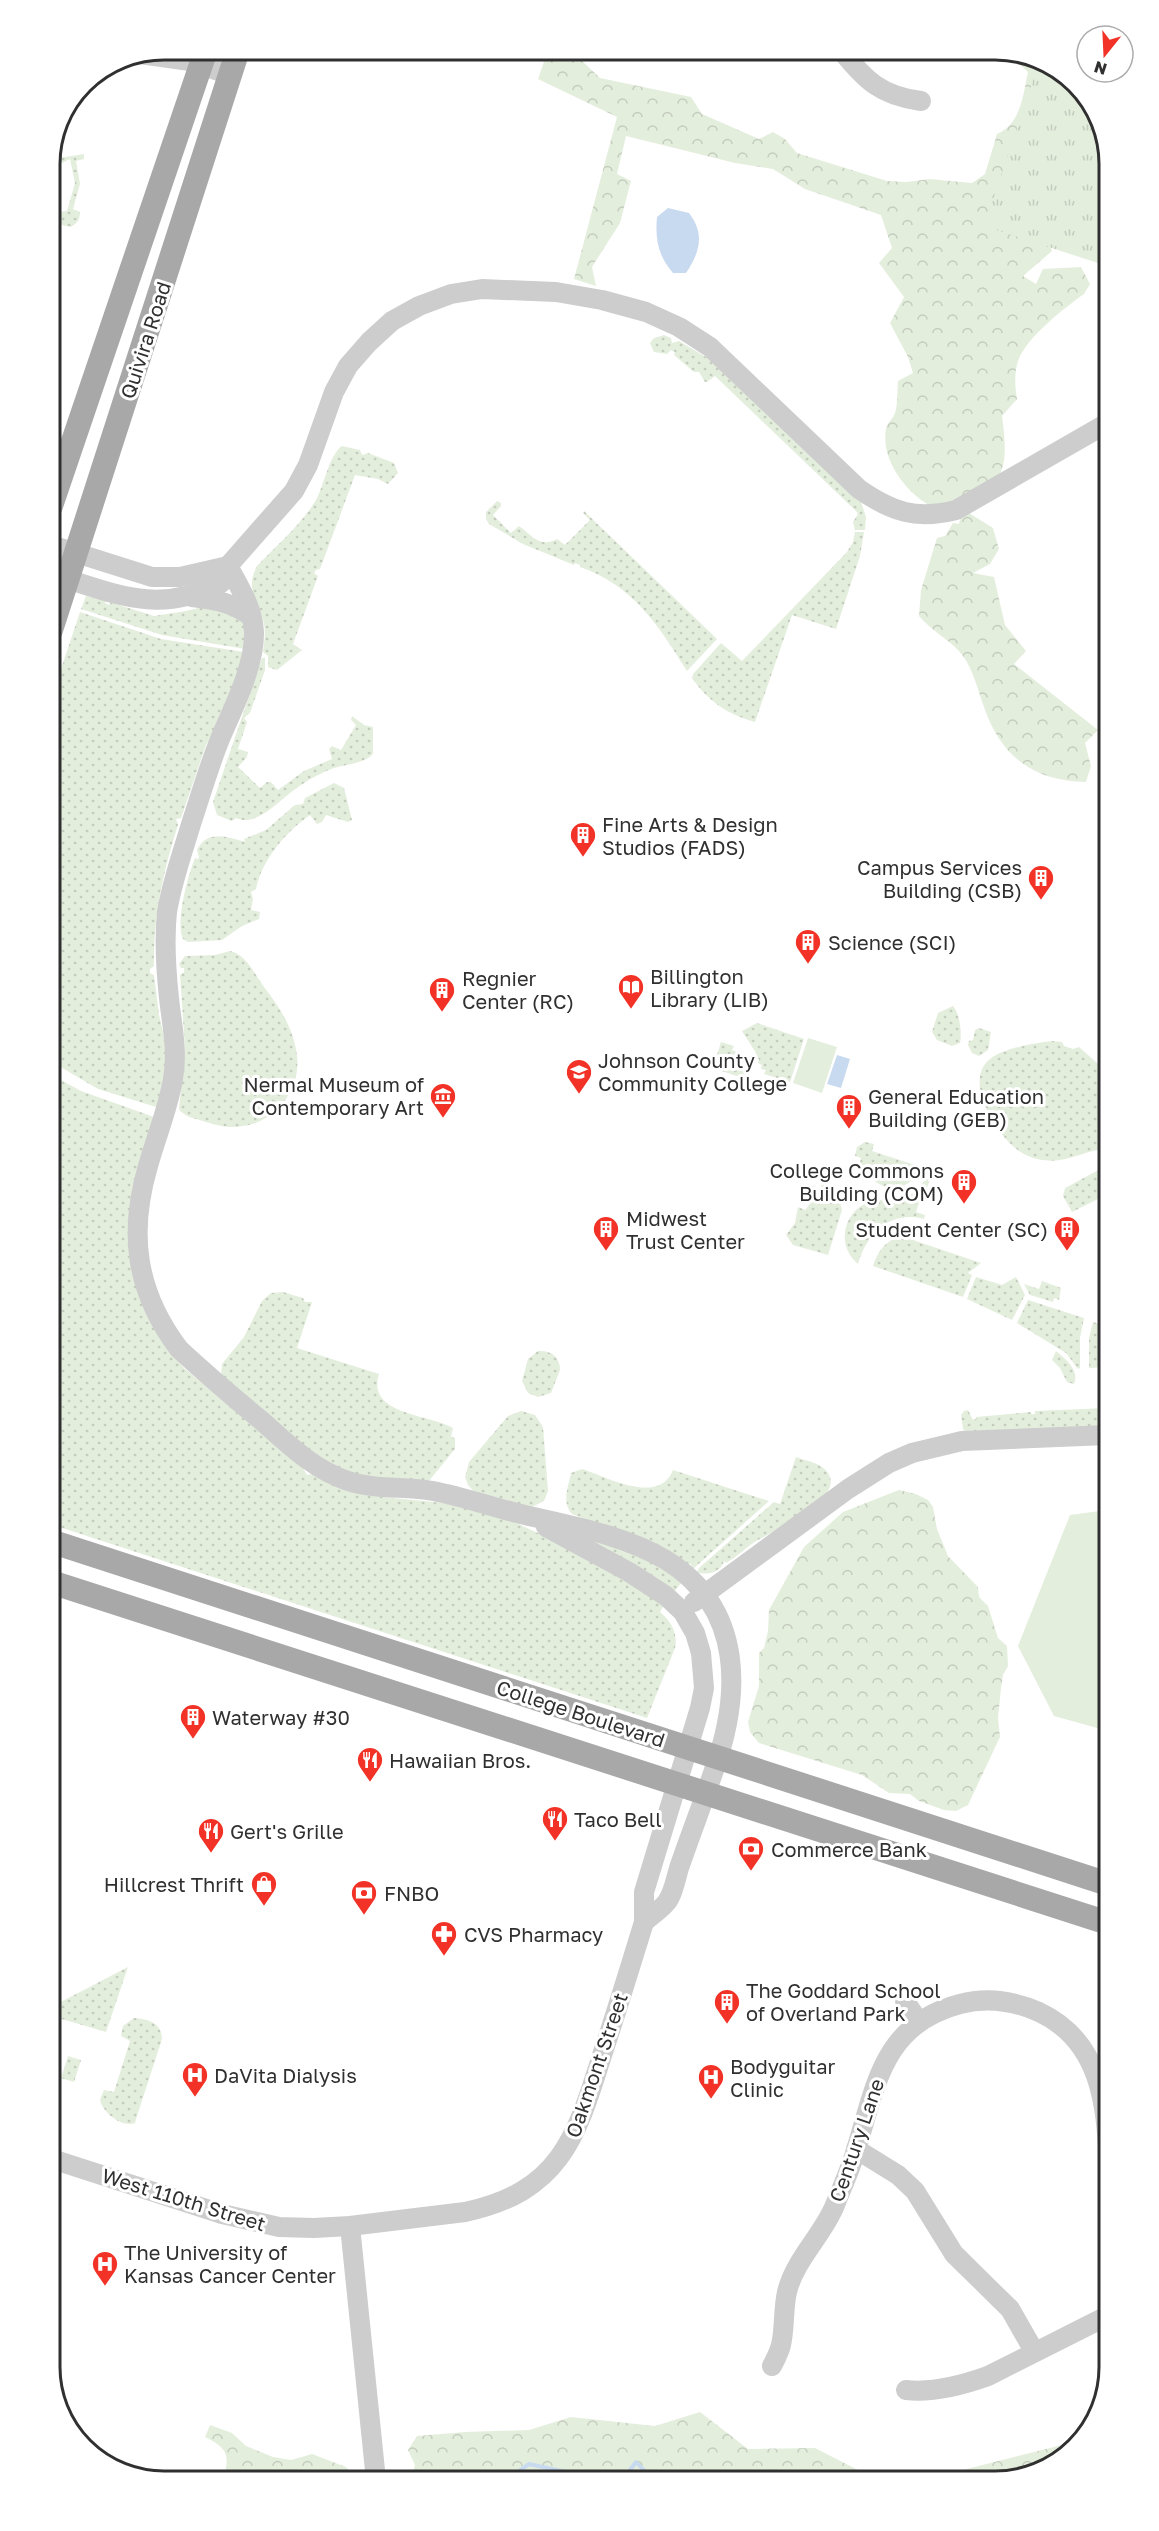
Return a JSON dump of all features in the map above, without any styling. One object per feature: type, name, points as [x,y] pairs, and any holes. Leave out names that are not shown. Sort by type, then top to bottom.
[{"type":"main road","name":"Quivira Road","points":[[60,480],[203,60]]},
{"type":"main road","name":"Quivira Road","points":[[60,576],[76,553],[235,60]]},
{"type":"main road","name":"College Boulevard","points":[[60,1544],[1099,1881]]},
{"type":"main road","name":"College Boulevard","points":[[60,1585],[1099,1920]]},
{"type":"street","points":[[208,60],[230,75]]},
{"type":"street","points":[[850,60],[873,86],[900,99],[921,101]]},
{"type":"street","points":[[60,577],[138,600],[171,600],[187,597],[200,594],[221,583],[228,566],[294,491],[308,465],[334,392],[348,366],[369,342],[392,321],[419,306],[451,294],[482,289],[556,292],[602,300],[646,312],[679,327],[710,347],[859,489],[882,505],[902,512],[938,515],[956,510],[1099,428]]},
{"type":"street","points":[[60,548],[152,577],[180,577],[228,566]]},
{"type":"street","points":[[228,566],[251,616],[254,635],[253,651],[205,781],[170,897],[166,945],[169,998],[176,1053],[173,1080],[165,1113],[139,1196],[136,1225],[144,1284],[156,1314],[179,1349],[316,1465],[350,1481],[467,1497],[522,1515],[576,1526],[643,1549],[666,1561],[684,1574],[703,1593],[718,1616],[728,1641],[732,1661],[732,1687],[719,1758],[667,1902],[644,1922]]},
{"type":"street","points":[[187,597],[222,601],[235,605],[251,616]]},
{"type":"street","points":[[522,1515],[629,1572],[666,1596],[683,1612],[703,1593],[868,1475],[912,1453],[962,1441],[1099,1436]]},
{"type":"street","name":"Oakmont Street","points":[[350,2226],[490,2207],[512,2197],[544,2175],[570,2143],[583,2114],[644,1922],[644,1892],[690,1748],[700,1708],[704,1670],[695,1634],[683,1612]]},
{"type":"street","points":[[905,2001],[919,2022]]},
{"type":"street","name":"Century Lane","points":[[772,2366],[781,2346],[783,2314],[791,2279],[834,2207],[856,2149],[877,2078],[885,2061],[905,2033],[919,2022],[945,2008],[980,2001],[1009,2002],[1040,2013],[1070,2034],[1089,2058],[1099,2083]]},
{"type":"street","points":[[856,2149],[898,2175],[915,2191],[954,2254],[1010,2309],[1034,2352]]},
{"type":"street","name":"West 110th Street","points":[[60,2162],[243,2220],[279,2227],[350,2226]]},
{"type":"street","points":[[350,2226],[375,2471]]},
{"type":"street","points":[[906,2390],[917,2392],[967,2384],[988,2376],[1099,2320]]},
{"type":"green space","points":[[545,60],[581,60],[600,78],[691,97],[702,114],[759,139],[773,132],[785,139],[797,153],[887,181],[906,182],[930,179],[972,183],[985,174],[997,134],[1011,123],[1020,108],[1028,72],[1018,63],[1041,71],[1063,85],[1047,237],[1052,251],[1023,276],[1036,284],[1043,269],[1081,267],[1090,284],[1084,294],[1037,333],[1022,352],[1015,380],[1017,399],[1002,416],[1004,458],[1001,471],[995,481],[972,494],[933,507],[905,485],[891,464],[885,440],[886,429],[896,409],[898,381],[913,373],[908,357],[890,323],[904,297],[879,263],[892,248],[881,215],[805,189],[773,169],[735,163],[626,136],[617,174],[631,181],[620,223],[592,267],[596,286],[574,279],[617,117],[538,79]]},
{"type":"green space","points":[[1037,69],[1069,90],[1081,106],[1093,131],[1099,164],[1099,263],[984,226]]},
{"type":"green space","points":[[1095,138],[1099,164],[1096,155]]},
{"type":"green space","points":[[84,154],[84,159],[76,161],[80,184],[73,209],[80,212],[76,223],[71,227],[60,222],[60,212],[67,211],[75,183],[70,159],[62,163],[60,158]]},
{"type":"green space","points":[[664,335],[671,338],[672,343],[679,341],[711,360],[861,502],[866,517],[865,530],[855,530],[853,522],[857,512],[715,376],[705,382],[699,372],[694,372],[674,355],[675,352],[671,350],[667,354],[654,352],[650,343],[654,338]]},
{"type":"green space","points":[[342,446],[360,450],[362,455],[368,453],[394,463],[398,473],[388,484],[378,479],[355,475],[320,569],[314,573],[318,576],[293,644],[302,650],[277,670],[268,667],[268,656],[263,652],[265,628],[252,589],[253,574],[257,566],[310,509],[319,494],[337,450]]},
{"type":"green space","points":[[497,501],[501,503],[501,506],[493,515],[511,533],[519,526],[541,541],[557,539],[565,545],[590,520],[583,513],[584,511],[717,639],[687,671],[655,623],[630,596],[580,565],[575,563],[574,565],[523,544],[489,524],[486,512]]},
{"type":"green space","points":[[969,513],[993,528],[999,549],[990,564],[973,573],[994,577],[1005,625],[1026,651],[1014,664],[1098,730],[1085,743],[1091,766],[1086,782],[1067,781],[1035,771],[1010,752],[991,725],[967,661],[953,645],[919,616],[921,590],[937,538],[945,536],[953,523],[959,524],[961,516]]},
{"type":"green space","points":[[855,532],[864,532],[860,556],[836,629],[792,615],[755,722],[719,706],[692,678],[693,674],[721,643],[742,661],[847,552],[853,542]]},
{"type":"green space","points":[[86,596],[106,601],[105,603],[109,605],[111,602],[154,616],[207,606],[244,620],[245,649],[162,635],[81,609]]},
{"type":"green space","points":[[80,612],[161,639],[244,652],[230,702],[206,745],[181,818],[176,819],[178,825],[160,895],[155,930],[154,966],[150,969],[150,973],[154,975],[159,1015],[169,1057],[156,1107],[98,1089],[60,1067],[60,672]]},
{"type":"green space","points":[[262,658],[265,658],[265,670],[250,713],[244,718],[247,722],[238,749],[248,752],[247,757],[238,767],[260,788],[267,782],[271,782],[278,790],[304,771],[332,759],[329,749],[332,746],[341,750],[356,725],[351,720],[352,716],[364,725],[373,727],[373,754],[360,762],[334,768],[313,778],[261,815],[244,820],[236,818],[232,821],[217,815],[213,802]]},
{"type":"green space","points":[[334,783],[344,788],[352,820],[348,822],[326,815],[322,822],[317,824],[310,815],[284,838],[269,857],[256,889],[251,892],[253,899],[251,910],[260,912],[259,919],[242,926],[222,940],[188,942],[183,939],[181,911],[183,899],[195,858],[199,857],[197,850],[201,843],[218,836],[245,842],[244,839],[266,830],[295,805],[303,804],[305,798]]},
{"type":"green space","points":[[230,951],[241,956],[254,971],[281,1011],[293,1037],[297,1056],[295,1080],[284,1102],[276,1111],[255,1123],[233,1127],[193,1118],[179,1109],[185,1048],[180,975],[184,972],[184,968],[181,968],[179,964],[185,956],[215,955]]},
{"type":"green space","points":[[953,1006],[959,1019],[961,1034],[960,1043],[952,1046],[937,1040],[932,1032],[938,1013]]},
{"type":"green space","points":[[757,1023],[804,1039],[790,1082],[764,1074],[766,1070],[761,1069],[759,1059],[755,1057],[756,1053],[742,1031]]},
{"type":"green space","points":[[979,1028],[991,1032],[988,1050],[979,1056],[972,1053],[968,1045],[969,1041],[973,1040],[975,1030]]},
{"type":"green space","points":[[808,1038],[837,1047],[822,1093],[793,1083]]},
{"type":"green space","points":[[1052,1041],[1062,1042],[1064,1046],[1073,1049],[1079,1047],[1099,1065],[1099,1150],[1067,1159],[1051,1161],[1035,1159],[1014,1147],[998,1129],[981,1092],[982,1068],[996,1055]]},
{"type":"green space","points":[[721,1042],[734,1046],[732,1050],[737,1052],[736,1057],[740,1058],[742,1068],[747,1070],[746,1074],[750,1075],[748,1080],[713,1068]]},
{"type":"green space","points":[[60,1079],[81,1091],[154,1117],[144,1156],[141,1155],[140,1158],[133,1198],[168,1349],[184,1368],[303,1468],[307,1475],[312,1474],[383,1497],[444,1503],[508,1519],[563,1545],[644,1590],[664,1605],[660,1612],[673,1628],[676,1638],[675,1648],[647,1718],[60,1527]]},
{"type":"green space","points":[[865,1142],[874,1144],[872,1151],[915,1165],[917,1172],[903,1186],[890,1187],[877,1183],[865,1170],[860,1162],[861,1158],[855,1156],[857,1147]]},
{"type":"green space","points":[[1099,1170],[1099,1198],[1072,1212],[1063,1196],[1065,1188]]},
{"type":"green space","points":[[926,1177],[930,1179],[916,1212],[925,1215],[924,1219],[901,1218],[882,1226],[867,1243],[858,1264],[846,1246],[846,1227],[850,1218],[864,1205],[874,1201],[906,1197],[918,1189]]},
{"type":"green space","points":[[806,1184],[821,1189],[822,1184],[835,1188],[834,1193],[839,1199],[842,1210],[828,1255],[793,1245],[786,1235],[795,1223],[798,1207],[805,1210],[810,1204],[802,1197]]},
{"type":"green space","points":[[901,1236],[981,1263],[968,1273],[972,1275],[963,1297],[873,1266],[883,1247]]},
{"type":"green space","points":[[976,1277],[1002,1285],[1016,1277],[1025,1295],[1012,1320],[967,1299]]},
{"type":"green space","points":[[1042,1281],[1061,1288],[1059,1300],[1054,1298],[1053,1302],[1030,1295],[1024,1284],[1039,1289]]},
{"type":"green space","points":[[283,1292],[303,1298],[305,1302],[312,1302],[297,1348],[379,1374],[377,1388],[382,1398],[390,1405],[453,1428],[451,1437],[455,1438],[455,1449],[428,1482],[358,1477],[315,1456],[221,1377],[222,1364],[244,1337],[262,1301],[271,1293]]},
{"type":"green space","points":[[1028,1300],[1084,1318],[1080,1338],[1080,1368],[1078,1369],[1066,1353],[1017,1323]]},
{"type":"green space","points":[[1093,1322],[1099,1324],[1099,1367],[1089,1368],[1089,1338]]},
{"type":"green space","points":[[538,1351],[554,1355],[560,1370],[551,1393],[538,1397],[528,1393],[522,1381],[528,1359]]},
{"type":"green space","points":[[1056,1351],[1074,1370],[1074,1384],[1067,1382],[1060,1368],[1052,1360]]},
{"type":"green space","points":[[1099,1408],[1099,1429],[967,1433],[963,1429],[961,1415],[968,1410],[973,1420],[976,1417],[1031,1412],[1035,1414],[1035,1411]]},
{"type":"green space","points":[[521,1411],[535,1415],[543,1427],[548,1491],[544,1501],[530,1508],[474,1492],[465,1477],[469,1462],[508,1416]]},
{"type":"green space","points":[[796,1457],[819,1465],[830,1478],[829,1489],[821,1500],[794,1520],[756,1541],[730,1561],[726,1563],[724,1561],[714,1572],[705,1574],[697,1572],[774,1502],[780,1504]]},
{"type":"green space","points":[[582,1469],[618,1482],[645,1488],[666,1481],[673,1470],[769,1501],[693,1569],[690,1563],[689,1565],[673,1555],[572,1514],[566,1499],[571,1473]]},
{"type":"green space","points":[[899,1490],[928,1500],[933,1507],[937,1529],[948,1556],[978,1587],[979,1597],[988,1606],[998,1638],[1007,1646],[1008,1666],[1003,1675],[998,1718],[1000,1737],[968,1805],[956,1811],[944,1810],[919,1801],[910,1794],[889,1793],[862,1775],[759,1743],[750,1732],[748,1722],[759,1686],[759,1653],[764,1648],[768,1631],[769,1610],[804,1547],[843,1512]]},
{"type":"green space","points":[[1099,1511],[1099,1728],[1054,1716],[1018,1646],[1070,1515]]},
{"type":"green space","points":[[591,1539],[649,1560],[682,1582],[674,1592],[589,1542]]},
{"type":"green space","points":[[128,1967],[106,2032],[60,2018],[60,2002]]},
{"type":"green space","points":[[134,2018],[144,2019],[157,2026],[162,2039],[135,2123],[130,2124],[119,2121],[109,2114],[100,2100],[104,2090],[114,2092],[130,2041],[121,2036],[123,2026]]},
{"type":"green space","points":[[68,2056],[81,2060],[74,2082],[61,2078]]},
{"type":"green space","points":[[700,2412],[748,2449],[815,2448],[860,2471],[414,2471],[415,2465],[408,2450],[417,2436],[529,2430],[571,2417],[655,2426]]},
{"type":"green space","points":[[210,2425],[232,2433],[246,2446],[273,2457],[291,2460],[312,2454],[346,2467],[349,2471],[224,2471],[226,2454],[219,2445],[205,2437]]},
{"type":"green space","points":[[1065,2444],[1047,2457],[1015,2469],[959,2471]]},
{"type":"water","points":[[668,208],[689,213],[697,228],[699,243],[695,258],[686,273],[673,273],[659,247],[657,217]]},
{"type":"water","points":[[837,1055],[850,1059],[841,1088],[827,1084]]},
{"type":"waterway","points":[[629,2471],[636,2462],[644,2471]]},
{"type":"waterway","points":[[519,2471],[529,2464],[561,2471]]},
{"type":"place","name":"Fine Arts & Design Studios (FADS)","points":[[583,858]]},
{"type":"place","name":"Campus Services Building (CSB)","points":[[1041,901]]},
{"type":"place","name":"Science (SCI)","points":[[808,965]]},
{"type":"place","name":"Billington Library (LIB)","points":[[631,1010]]},
{"type":"place","name":"Regnier Center (RC)","points":[[442,1013]]},
{"type":"place","name":"Johnson County Community College","points":[[579,1095]]},
{"type":"place","name":"Nermal Museum of Contemporary Art","points":[[443,1119]]},
{"type":"place","name":"General Education Building (GEB)","points":[[849,1130]]},
{"type":"place","name":"College Commons Building (COM)","points":[[964,1205]]},
{"type":"place","name":"Midwest Trust Center","points":[[606,1252]]},
{"type":"place","name":"Student Center (SC)","points":[[1067,1252]]},
{"type":"place","name":"Waterway #30","points":[[193,1740]]},
{"type":"place","name":"Hawaiian Bros.","points":[[370,1783]]},
{"type":"place","name":"Taco Bell","points":[[555,1842]]},
{"type":"place","name":"Gert's Grille","points":[[211,1854]]},
{"type":"place","name":"Commerce Bank","points":[[751,1872]]},
{"type":"place","name":"Hillcrest Thrift","points":[[264,1907]]},
{"type":"place","name":"FNBO","points":[[364,1916]]},
{"type":"place","name":"CVS Pharmacy","points":[[444,1957]]},
{"type":"place","name":"The Goddard School of Overland Park","points":[[727,2025]]},
{"type":"place","name":"DaVita Dialysis","points":[[195,2098]]},
{"type":"place","name":"Bodyguitar Clinic","points":[[711,2100]]},
{"type":"place","name":"The University of Kansas Cancer Center","points":[[105,2287]]}]
